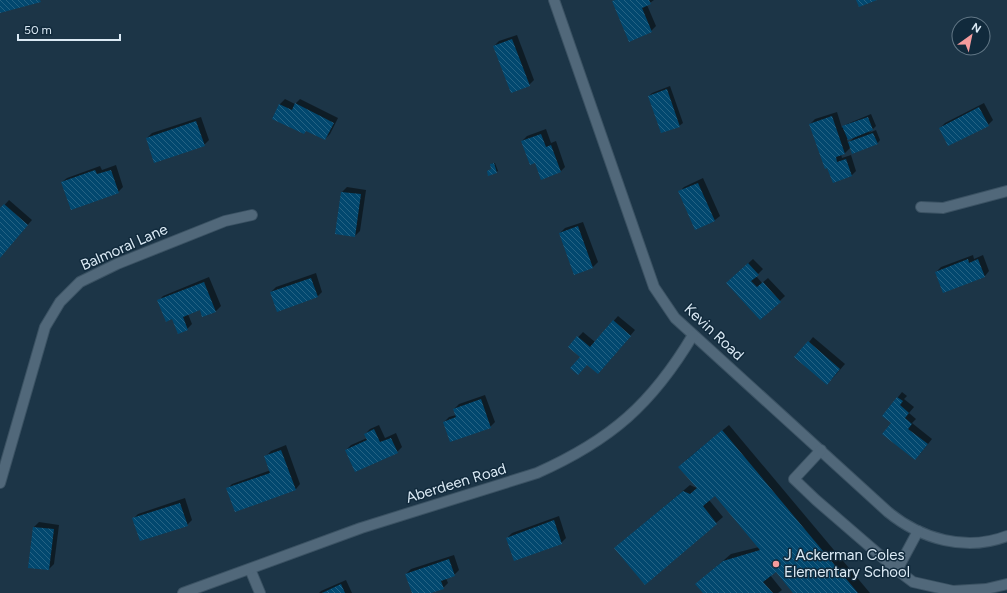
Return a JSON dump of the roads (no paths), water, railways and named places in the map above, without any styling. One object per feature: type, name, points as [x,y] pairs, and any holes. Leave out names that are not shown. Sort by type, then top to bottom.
[{"type":"street","name":"Kevin Road","points":[[554,0],[654,287],[675,318],[888,512],[908,527],[930,537],[954,542],[979,542],[1007,536]]},
{"type":"street","points":[[921,207],[944,208],[1007,191]]},
{"type":"street","name":"Balmoral Lane","points":[[0,483],[45,327],[60,302],[80,282],[117,264],[225,221],[252,215]]},
{"type":"street","name":"Aberdeen Road","points":[[183,593],[361,528],[538,473],[566,460],[592,445],[639,408],[660,385],[678,361],[693,335]]},
{"type":"street","points":[[821,450],[794,479],[816,500],[913,582],[952,591],[986,590],[1007,584]]},
{"type":"street","points":[[897,570],[918,531]]},
{"type":"street","points":[[250,569],[260,593]]},
{"type":"place","name":"J Ackerman Coles Elementary School","points":[[776,564]]}]
